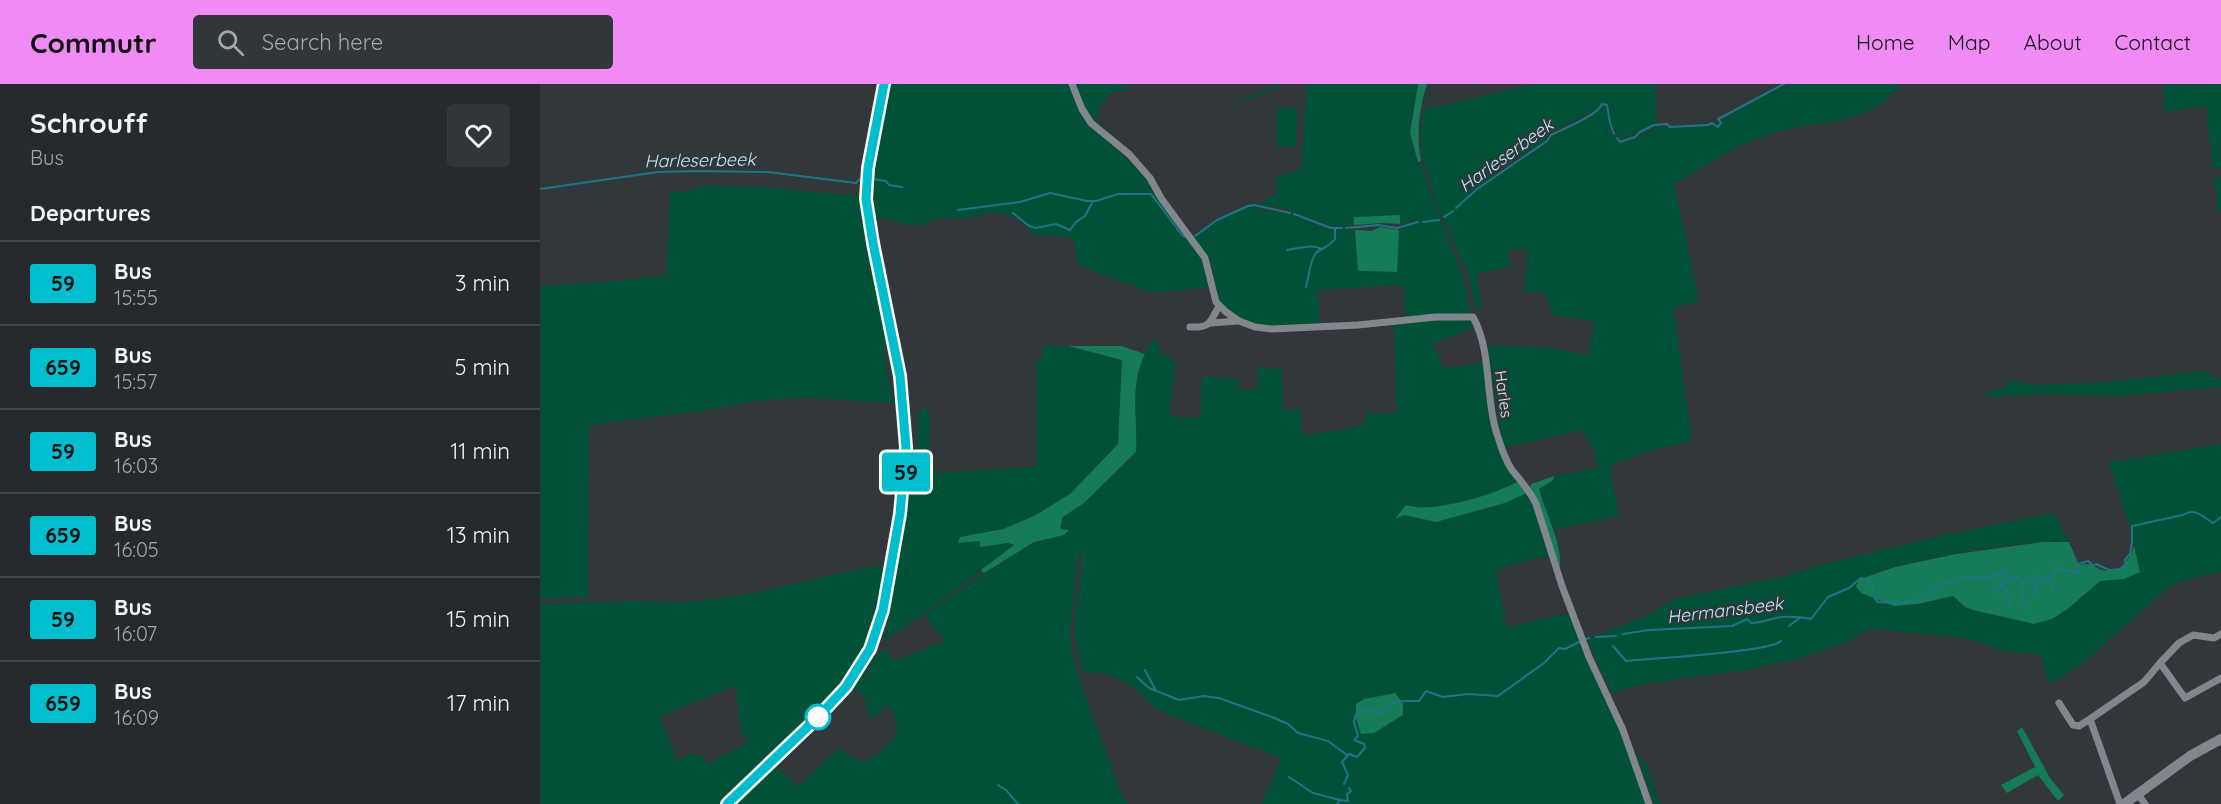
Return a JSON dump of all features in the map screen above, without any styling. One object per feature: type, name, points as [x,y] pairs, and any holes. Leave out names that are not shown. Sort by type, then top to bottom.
[{"type":"street","points":[[727,804],[846,687],[870,649],[883,610],[900,514],[906,447],[900,376],[866,199],[868,168],[884,84]]},
{"type":"street","points":[[1072,84],[1082,109],[1091,123],[1129,154],[1147,174],[1161,198],[1200,250],[1208,266],[1215,300],[1219,306],[1211,323]]},
{"type":"street","name":"Harles","points":[[1219,306],[1239,321],[1255,327],[1272,329],[1358,325],[1436,316],[1473,317],[1482,335],[1492,416],[1500,444],[1509,465],[1530,492],[1536,504],[1562,586],[1603,689],[1623,730],[1649,804]]},
{"type":"street","name":"Harles","points":[[1190,327],[1239,321]]},
{"type":"street","points":[[2059,703],[2073,725],[2079,726],[2144,682],[2178,643],[2193,634],[2214,638],[2221,634]]},
{"type":"street","points":[[2160,663],[2186,698],[2221,678]]},
{"type":"street","points":[[2090,718],[2120,804]]},
{"type":"street","points":[[2124,804],[2190,756],[2221,739]]},
{"type":"street","points":[[2138,794],[2145,804]]},
{"type":"green space","points":[[891,84],[1071,84],[1100,134],[1142,173],[1203,261],[1209,287],[1152,293],[1078,265],[1073,238],[1033,234],[1020,220],[997,212],[962,219],[940,217],[921,225],[911,225],[874,216],[873,177]]},
{"type":"green space","points":[[1074,84],[1131,84],[1105,98],[1094,120],[1132,152],[1102,130],[1086,113]]},
{"type":"green space","points":[[1278,84],[1285,84],[1231,106],[1235,103]]},
{"type":"green space","points":[[1307,84],[1418,84],[1410,122],[1410,137],[1463,277],[1474,327],[1433,344],[1442,367],[1459,367],[1483,362],[1489,408],[1517,482],[1476,498],[1432,508],[1412,509],[1398,517],[1404,515],[1436,522],[1505,503],[1529,492],[1555,561],[1544,556],[1496,570],[1506,627],[1571,613],[1631,751],[1649,804],[1262,804],[1281,758],[1159,711],[1133,687],[1120,680],[1106,674],[1083,671],[1077,650],[1075,628],[1082,553],[1078,554],[1070,636],[1074,661],[1121,793],[1128,804],[733,804],[774,763],[797,787],[839,748],[856,760],[864,762],[879,753],[897,735],[894,713],[888,704],[873,718],[866,712],[870,709],[865,704],[867,701],[854,687],[863,672],[872,681],[865,671],[874,658],[885,649],[894,661],[945,641],[925,615],[1024,547],[1064,535],[1068,530],[1060,527],[1063,517],[1084,502],[1130,460],[1137,439],[1134,386],[1136,374],[1149,345],[1156,338],[1161,354],[1176,361],[1169,416],[1200,418],[1202,377],[1238,378],[1238,390],[1257,390],[1258,367],[1282,369],[1283,410],[1300,410],[1302,435],[1358,426],[1366,420],[1366,409],[1372,414],[1396,413],[1394,318],[1406,317],[1403,285],[1318,290],[1319,323],[1261,327],[1239,319],[1219,302],[1212,270],[1194,238],[1223,218],[1247,207],[1255,206],[1253,207],[1266,211],[1291,213],[1291,210],[1258,204],[1277,194],[1274,178],[1301,169]],"holes":[[[1295,213],[1329,226],[1342,226],[1342,229],[1330,229],[1318,225],[1294,215]],[[1399,215],[1400,224],[1419,221],[1418,224],[1405,226],[1399,230],[1397,272],[1358,271],[1355,230],[1347,231],[1346,226],[1354,225],[1355,217]],[[1395,693],[1403,715],[1367,735],[1364,699]]]},
{"type":"green space","points":[[1418,84],[1427,84],[1419,122],[1421,161],[1418,162],[1410,133]]},
{"type":"green space","points":[[1430,84],[1432,84],[1426,109],[1535,84],[1656,84],[1657,124],[1638,131],[1622,141],[1610,122],[1613,135],[1624,143],[1658,126],[1688,128],[1714,124],[1755,99],[1789,84],[1901,84],[1887,99],[1872,109],[1856,116],[1785,130],[1755,139],[1674,184],[1699,302],[1673,307],[1692,441],[1645,452],[1609,466],[1619,516],[1552,530],[1539,489],[1552,481],[1555,476],[1598,468],[1593,448],[1582,430],[1503,448],[1487,345],[1550,348],[1588,355],[1595,321],[1553,315],[1544,292],[1524,292],[1528,249],[1507,250],[1511,267],[1477,273],[1481,306],[1477,313],[1465,267],[1437,205],[1423,159],[1420,133]],"holes":[[[1602,102],[1609,105],[1610,120],[1605,106],[1551,138],[1545,146],[1492,177],[1501,168],[1544,142],[1550,133],[1596,109]]]},
{"type":"green space","points":[[2221,84],[2221,167],[2213,169],[2206,105],[2165,112],[2164,85]]},
{"type":"green space","points":[[1277,107],[1297,108],[1296,147],[1277,146]]},
{"type":"green space","points":[[2221,177],[2221,211],[2218,211],[2214,178]]},
{"type":"green space","points":[[703,185],[763,187],[859,196],[885,327],[885,359],[894,403],[812,398],[772,399],[695,412],[589,425],[588,597],[540,599],[540,286],[618,281],[666,275],[670,193],[694,190]]},
{"type":"green space","points":[[1400,215],[1400,224],[1354,225],[1354,217]]},
{"type":"green space","points":[[1380,227],[1399,230],[1397,272],[1358,271],[1355,230],[1372,231]]},
{"type":"green space","points":[[1043,346],[1068,346],[1122,360],[1118,444],[1070,494],[1034,516],[1003,529],[960,537],[980,541],[980,546],[1008,543],[1014,545],[928,611],[884,641],[903,541],[910,474],[916,468],[919,409],[929,409],[930,473],[1036,467],[1036,362],[1041,362]]},
{"type":"green space","points":[[1068,346],[1121,346],[1145,354],[1137,378],[1136,452],[1084,503],[1063,517],[1060,527],[1069,530],[1064,535],[1034,542],[984,573],[981,570],[1014,545],[1008,543],[980,547],[980,541],[958,543],[960,537],[1003,529],[1034,516],[1070,494],[1118,444],[1122,360]]},
{"type":"green space","points":[[2207,371],[2214,378],[2221,377],[2221,387],[2114,396],[2043,394],[1984,397],[1994,389],[2004,389],[2010,380],[2036,385],[2107,382]]},
{"type":"green space","points":[[2221,444],[2221,572],[2184,580],[2166,589],[2087,660],[2049,684],[2041,655],[2004,651],[1973,640],[1956,637],[1870,629],[1849,641],[1801,658],[1745,670],[1642,684],[1611,693],[1587,639],[1644,617],[1674,599],[1786,576],[1808,568],[1944,535],[2054,513],[2069,542],[1995,547],[1922,560],[1875,572],[1886,602],[1910,605],[1953,596],[1965,607],[1973,610],[2034,624],[2052,619],[2069,608],[2100,581],[2124,579],[2134,546],[2109,462]]},
{"type":"green space","points":[[1555,476],[1552,481],[1539,489],[1556,538],[1560,566],[1555,561],[1529,492],[1531,484]]},
{"type":"green space","points":[[1517,482],[1529,492],[1505,503],[1436,522],[1404,515],[1395,519],[1406,505],[1431,507],[1462,502]]},
{"type":"green space","points":[[2043,542],[2069,542],[2079,565],[2088,564],[2108,571],[2123,566],[2134,546],[2140,572],[2124,579],[2100,581],[2069,608],[2052,619],[2034,624],[1973,610],[1965,607],[1953,596],[1918,604],[1894,606],[1861,593],[1856,586],[1860,579],[1895,567],[1956,554]]},
{"type":"green space","points":[[873,566],[888,568],[885,592],[861,671],[726,804],[540,804],[540,604],[628,601],[687,602],[749,594]],"holes":[[[735,686],[741,731],[749,742],[707,764],[704,757],[690,754],[677,760],[659,716]]]},
{"type":"green space","points":[[1395,693],[1403,703],[1403,715],[1374,733],[1361,734],[1356,718],[1356,704],[1364,699]]},
{"type":"green space","points":[[2022,727],[2050,778],[2064,795],[2058,801],[2038,775],[2007,793],[2001,785],[2035,767],[2017,731]]},
{"type":"green space","points":[[1635,749],[1648,767],[1660,804],[1654,804]]},
{"type":"waterway","name":"Harleserbeek","points":[[1617,138],[1620,142],[1635,137],[1654,125],[1667,124],[1670,127],[1712,123],[1718,127],[1721,123],[1718,119],[1784,84]]},
{"type":"waterway","name":"Harleserbeek","points":[[1456,208],[1477,189],[1547,141],[1551,135],[1594,113],[1602,104],[1607,105],[1614,134]]},
{"type":"waterway","name":"Harleserbeek","points":[[540,189],[658,172],[768,172],[856,183],[860,179]]},
{"type":"waterway","name":"Harleserbeek","points":[[872,179],[902,187]]},
{"type":"waterway","name":"Harleserbeek","points":[[958,210],[1020,202],[1050,193],[1087,201],[1096,201],[1118,194],[1151,194],[1182,235],[1186,237]]},
{"type":"waterway","points":[[1013,213],[1029,226],[1036,228],[1056,224],[1070,230],[1085,216],[1093,201]]},
{"type":"waterway","name":"Harleserbeek","points":[[1195,236],[1217,220],[1248,206],[1254,205],[1290,213]]},
{"type":"waterway","name":"Harleserbeek","points":[[1444,217],[1453,211]]},
{"type":"waterway","name":"Harleserbeek","points":[[1294,214],[1331,228],[1342,228]]},
{"type":"waterway","name":"Harleserbeek","points":[[1423,222],[1439,220]]},
{"type":"waterway","name":"Harleserbeek","points":[[1346,228],[1378,225],[1397,228],[1418,222]]},
{"type":"waterway","points":[[1306,287],[1314,256],[1335,239],[1335,228]]},
{"type":"waterway","points":[[1287,250],[1309,247],[1322,249]]},
{"type":"waterway","name":"Hermansbeek","points":[[1623,634],[1649,630],[1732,626],[1747,619],[1751,623],[1785,617],[1811,619],[1828,597],[1849,588],[1861,578],[1871,584],[1878,602],[1896,603],[1916,600],[1936,590],[1942,583],[1959,581],[1965,577],[1985,578],[2003,572],[2006,575],[2005,582],[2017,577],[2023,581],[2035,576],[2042,582],[2054,574],[2055,568],[2079,573],[2078,564],[2088,561],[2093,566],[2096,564],[2109,570],[2123,569],[2126,565],[2125,560],[2130,554],[2132,526],[2191,512],[2213,523],[2221,517]]},
{"type":"waterway","points":[[2050,577],[2053,583],[2051,590]]},
{"type":"waterway","points":[[2023,581],[2021,591],[2025,609]]},
{"type":"waterway","points":[[2034,596],[2035,587],[2041,581]]},
{"type":"waterway","points":[[2002,583],[2010,606]]},
{"type":"waterway","points":[[1993,592],[2001,584]]},
{"type":"waterway","points":[[1789,626],[1801,617]]},
{"type":"waterway","name":"Hermansbeek","points":[[1596,637],[1616,636]]},
{"type":"waterway","points":[[1613,646],[1626,661],[1734,652],[1773,645],[1781,641]]},
{"type":"waterway","name":"Hermansbeek","points":[[1344,784],[1348,775],[1342,762],[1349,754],[1357,757],[1365,748],[1364,744],[1354,740],[1358,736],[1354,722],[1356,714],[1367,709],[1382,714],[1384,709],[1392,703],[1419,701],[1426,691],[1443,697],[1468,694],[1498,696],[1544,663],[1559,648],[1565,649],[1579,642]]},
{"type":"waterway","points":[[1145,670],[1156,691]]},
{"type":"waterway","points":[[1137,677],[1149,688],[1179,700],[1204,696],[1219,698],[1272,717],[1288,724],[1298,733],[1328,741],[1347,755]]},
{"type":"waterway","points":[[1289,777],[1313,793],[1340,800]]},
{"type":"waterway","points":[[998,785],[1006,790],[1018,804]]},
{"type":"waterway","name":"Hermansbeek","points":[[1337,804],[1340,800],[1348,801],[1347,794],[1351,791],[1349,788]]},
{"type":"bus line","name":"59","points":[[727,804],[846,687],[870,649],[883,610],[906,468],[905,420],[900,376],[866,199],[868,168],[884,84]]}]
